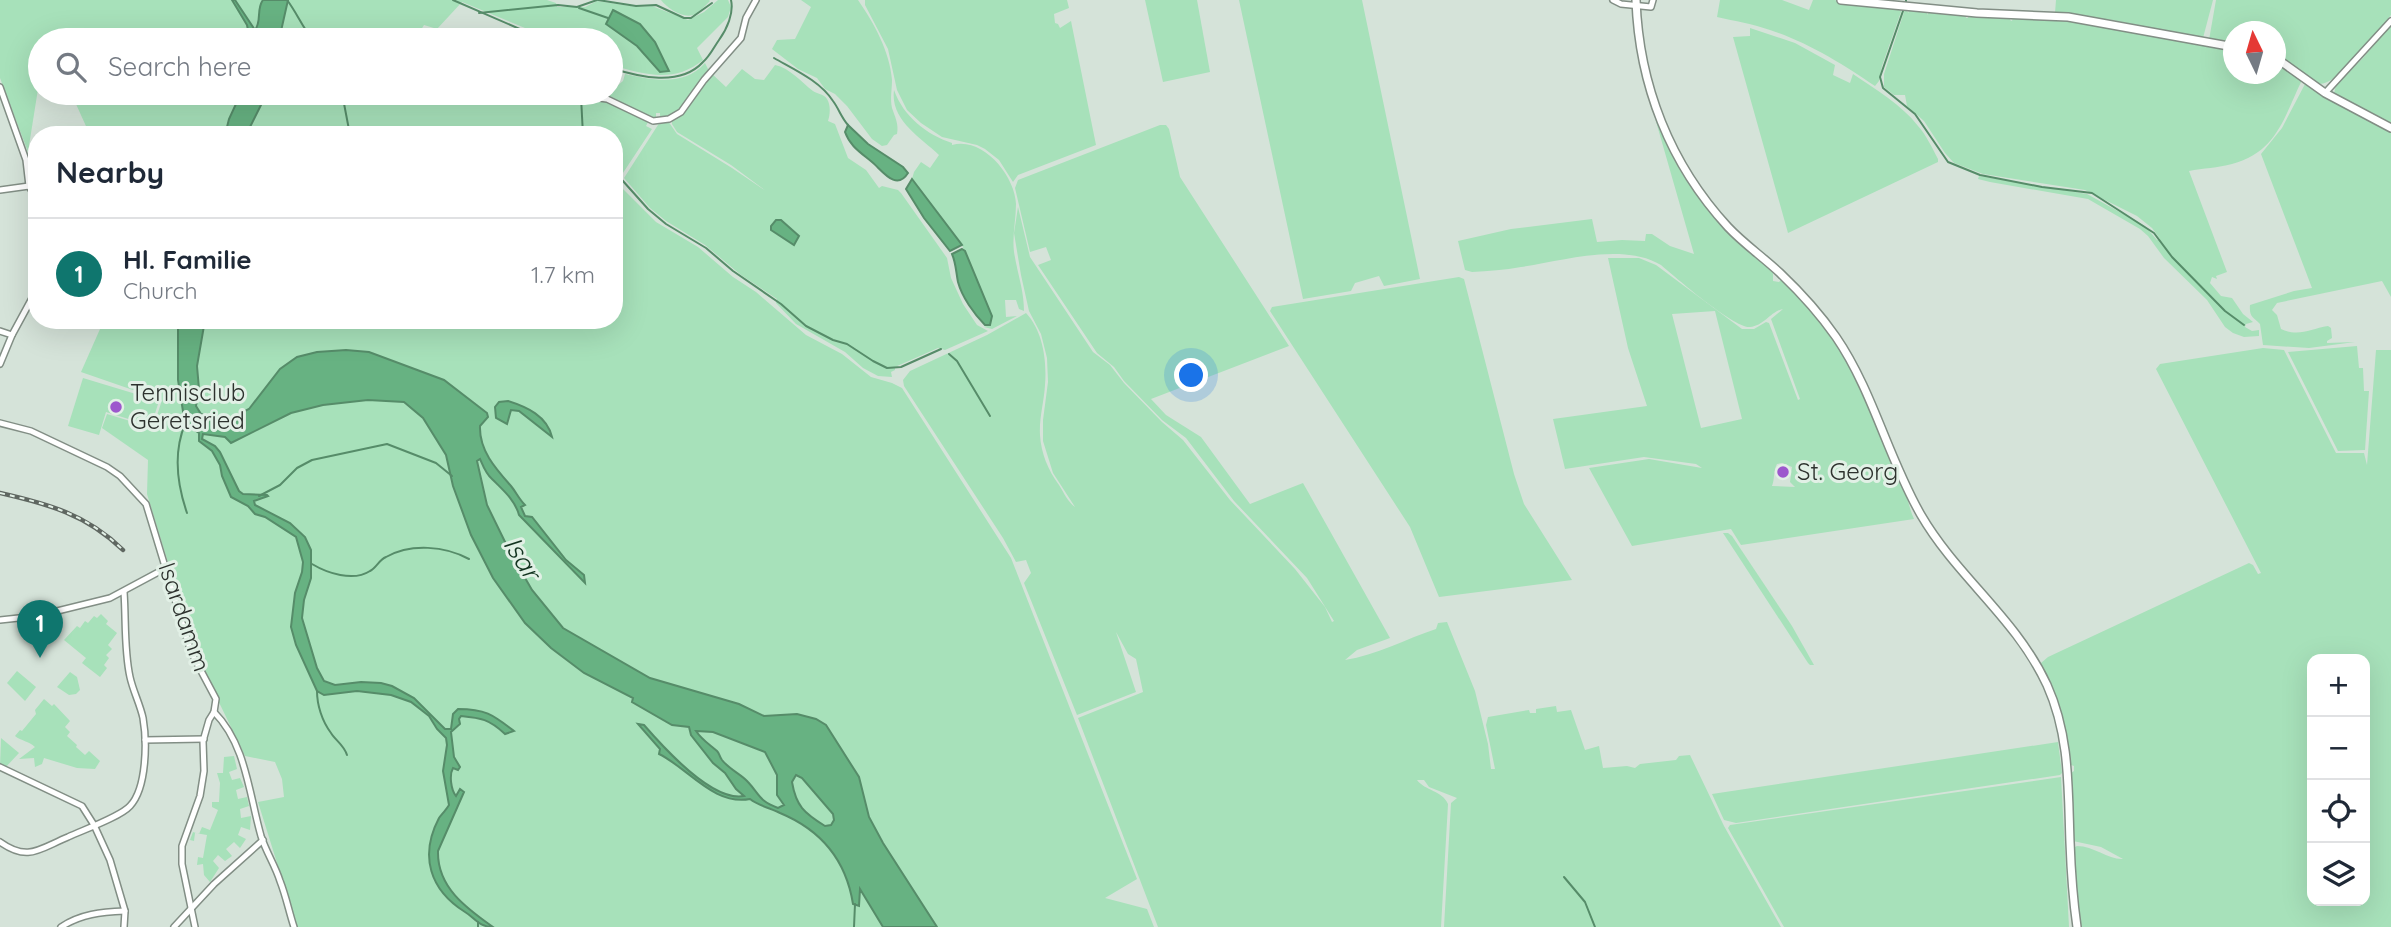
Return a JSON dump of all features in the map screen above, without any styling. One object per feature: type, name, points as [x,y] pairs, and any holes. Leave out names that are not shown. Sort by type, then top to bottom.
[{"type":"main road","points":[[1841,0],[1977,13],[2068,17],[2223,45]]},
{"type":"main road","points":[[1636,2],[1642,60],[1655,107],[1674,152],[1689,178],[1729,228],[1799,293],[1835,337],[1852,363],[1921,515],[1960,569],[2021,638],[2049,688],[2066,748],[2077,927]]},
{"type":"main road","points":[[2286,65],[2325,93],[2391,128]]},
{"type":"street","points":[[620,105],[653,121],[669,120],[681,112],[704,80],[741,38],[746,18],[756,0]]},
{"type":"street","points":[[1613,0],[1621,4],[1636,2],[1651,6],[1653,0]]},
{"type":"street","points":[[2325,93],[2391,21]]},
{"type":"street","points":[[0,87],[26,160],[28,178]]},
{"type":"street","points":[[0,190],[28,187]]},
{"type":"street","points":[[0,364],[28,306]]},
{"type":"street","points":[[0,331],[12,335]]},
{"type":"street","name":"Isardamm","points":[[0,423],[31,431],[120,475],[146,503],[191,652],[216,699],[214,712],[224,722],[241,758],[263,841],[280,880],[294,927]]},
{"type":"street","points":[[0,620],[37,615],[110,598],[166,568]]},
{"type":"street","points":[[0,842],[15,852],[28,854],[94,825],[128,808],[133,802],[143,776],[145,740],[142,717],[130,676],[124,592]]},
{"type":"street","points":[[195,927],[182,864],[182,846],[200,796],[204,771],[204,738],[214,712]]},
{"type":"street","points":[[145,740],[204,738]]},
{"type":"street","points":[[0,768],[82,806],[110,860],[125,911],[124,927]]},
{"type":"street","points":[[174,927],[239,860],[263,841]]},
{"type":"street","points":[[61,927],[74,919],[99,912],[125,911]]},
{"type":"shaded area","points":[[0,0],[547,0],[556,3],[557,7],[585,7],[597,1],[637,7],[652,6],[688,20],[704,12],[718,0],[728,0],[731,7],[728,17],[697,48],[703,60],[670,75],[647,74],[623,68],[623,28],[525,28],[462,2],[438,28],[424,25],[422,28],[28,28],[28,105],[35,105],[32,126],[28,126],[28,152],[0,78]]},
{"type":"shaded area","points":[[232,0],[235,0],[254,28],[248,28]]},
{"type":"shaded area","points":[[263,0],[288,0],[282,28],[256,28]]},
{"type":"shaded area","points":[[661,0],[710,1],[697,13],[688,16],[673,10]]},
{"type":"shaded area","points":[[801,0],[858,0],[870,18],[885,48],[891,69],[891,105],[897,134],[887,145],[882,146],[872,139],[847,106],[835,94],[825,89],[817,78],[798,69],[772,49],[777,40],[795,39],[811,7]]},
{"type":"shaded area","points":[[865,0],[1067,0],[1069,8],[1054,14],[1055,23],[1060,28],[1071,21],[1096,145],[1018,175],[1013,182],[999,160],[985,149],[942,137],[907,110],[897,90],[888,49],[865,5]]},
{"type":"shaded area","points":[[1145,0],[1197,0],[1210,72],[1163,82]]},
{"type":"shaded area","points":[[1239,0],[1362,0],[1420,279],[1384,286],[1379,276],[1355,283],[1351,291],[1303,299]]},
{"type":"shaded area","points":[[1720,0],[1782,0],[1809,10],[1813,0],[1834,0],[1901,9],[1901,12],[1879,81],[1875,86],[1797,40],[1764,28],[1717,17]]},
{"type":"shaded area","points":[[2056,0],[2213,0],[2203,38],[2112,20],[2055,13]]},
{"type":"shaded area","points":[[2216,0],[2391,0],[2391,15],[2368,45],[2338,76],[2319,84],[2286,61],[2286,21],[2223,21],[2223,42],[2209,40]]},
{"type":"shaded area","points":[[1905,9],[1909,13],[1908,10],[1927,11],[1927,15],[1929,11],[1965,14],[1966,18],[1968,14],[2010,17],[2012,21],[2013,17],[2071,19],[2072,22],[2074,19],[2208,47],[2223,47],[2223,84],[2286,84],[2286,68],[2302,80],[2284,120],[2269,142],[2259,151],[2232,164],[2189,171],[2227,272],[2216,276],[2217,279],[2212,277],[2210,283],[2221,296],[2232,298],[2243,314],[2253,322],[2245,327],[2252,331],[2259,330],[2259,336],[2244,337],[2225,327],[2207,300],[2164,258],[2148,236],[2088,199],[1978,179],[1979,176],[2087,194],[2145,226],[2157,240],[2160,239],[2152,228],[2137,216],[2085,190],[1983,174],[1954,163],[1924,121],[1907,106],[1905,95],[1894,95],[1884,87],[1884,74]]},
{"type":"shaded area","points":[[613,10],[640,24],[655,42],[669,71],[660,72],[637,46],[623,36],[623,28],[612,28],[606,24]]},
{"type":"shaded area","points":[[2391,24],[2391,125],[2334,94],[2336,84],[2363,58]]},
{"type":"shaded area","points":[[1750,28],[1795,43],[1835,65],[1833,75],[1850,83],[1853,74],[1879,92],[1904,111],[1918,126],[1938,162],[1788,233],[1733,37],[1750,36]]},
{"type":"shaded area","points":[[705,63],[709,71],[684,106],[670,115],[660,117],[660,113],[656,113],[656,118],[653,118],[623,104],[625,74],[667,80],[678,79],[697,71]]},
{"type":"shaded area","points":[[775,65],[786,69],[813,91],[826,97],[830,107],[828,121],[835,124],[848,158],[866,170],[879,188],[882,186],[901,193],[947,258],[951,278],[963,304],[977,325],[988,331],[945,350],[938,348],[895,367],[891,372],[892,377],[878,376],[863,368],[845,352],[796,324],[776,303],[777,299],[741,275],[705,245],[666,221],[650,208],[624,178],[660,122],[668,121],[677,134],[766,191],[731,165],[677,132],[672,119],[711,73],[726,87],[742,69],[755,79],[764,80]]},
{"type":"shaded area","points":[[2308,83],[2391,130],[2391,297],[2382,281],[2277,303],[2272,310],[2277,315],[2281,329],[2299,332],[2328,326],[2331,328],[2332,338],[2327,343],[2355,342],[2309,348],[2263,345],[2260,324],[2253,318],[2250,305],[2312,288],[2261,154],[2282,128]]},
{"type":"shaded area","points":[[894,90],[903,108],[925,130],[952,145],[975,146],[985,152],[995,160],[1010,181],[1016,204],[1014,246],[1024,311],[1019,309],[1016,300],[1005,300],[1006,317],[1017,316],[992,329],[984,327],[990,325],[962,245],[912,179],[921,162],[930,168],[939,155],[901,119],[894,101]]},
{"type":"shaded area","points":[[76,105],[615,105],[649,120],[646,126],[652,129],[623,173],[623,126],[86,126]]},
{"type":"shaded area","points":[[235,105],[261,105],[250,126],[227,126]]},
{"type":"shaded area","points":[[1655,118],[1681,171],[1703,203],[1771,270],[1773,281],[1781,280],[1803,301],[1839,349],[1868,404],[1904,488],[1914,519],[1741,545],[1731,529],[1632,546],[1589,468],[1649,459],[1702,468],[1696,464],[1644,457],[1565,469],[1553,419],[1647,406],[1628,348],[1608,258],[1639,258],[1656,265],[1742,329],[1754,329],[1769,323],[1798,400],[1800,399],[1771,319],[1783,309],[1755,326],[1742,325],[1705,301],[1661,265],[1646,258],[1629,255],[1592,255],[1509,269],[1472,272],[1465,270],[1458,241],[1511,229],[1592,219],[1597,242],[1645,241],[1646,234],[1652,234],[1670,246],[1694,254]],"holes":[[[1715,311],[1742,419],[1701,428],[1672,314]],[[1777,464],[1792,467],[1790,482],[1795,487],[1772,486]]]},
{"type":"shaded area","points":[[848,125],[868,144],[908,173],[899,180],[889,178],[850,141],[845,132]]},
{"type":"shaded area","points":[[1166,125],[1169,129],[1180,177],[1289,346],[1151,399],[1166,415],[1201,437],[1250,504],[1303,483],[1390,638],[1357,650],[1345,660],[1380,651],[1436,629],[1438,623],[1447,622],[1475,691],[1491,769],[1495,769],[1486,725],[1488,717],[1529,710],[1530,713],[1536,713],[1536,709],[1556,706],[1557,712],[1571,710],[1585,750],[1599,746],[1603,768],[1635,768],[1640,764],[1676,760],[1679,756],[1690,755],[1724,826],[1781,927],[1444,927],[1451,803],[1457,798],[1429,787],[1424,780],[1417,780],[1442,796],[1448,804],[1441,927],[1158,927],[1078,718],[1143,692],[1136,659],[1128,654],[1116,632],[1136,692],[1077,715],[1024,583],[1031,573],[1026,560],[1016,562],[904,386],[903,380],[910,371],[987,335],[1026,313],[1040,337],[1044,356],[1045,385],[1040,429],[1042,448],[1052,473],[1075,507],[1053,473],[1043,441],[1048,382],[1047,358],[1041,334],[1029,311],[1021,275],[1014,233],[1018,207],[1030,257],[1093,352],[1110,365],[1124,383],[1162,422],[1183,440],[1230,500],[1295,569],[1325,607],[1332,622],[1334,621],[1307,578],[1234,501],[1186,438],[1162,420],[1114,367],[1097,353],[1038,265],[1051,260],[1046,247],[1030,252],[1015,188],[1018,180]]},
{"type":"shaded area","points":[[912,179],[962,245],[950,251],[924,218],[906,189]]},
{"type":"shaded area","points":[[623,189],[656,222],[698,247],[806,335],[842,354],[871,377],[902,388],[1011,558],[1137,879],[1105,898],[1147,909],[1154,927],[297,927],[258,802],[284,797],[282,779],[275,762],[245,756],[197,657],[147,494],[148,460],[102,428],[107,414],[153,428],[162,400],[81,372],[100,329],[623,329]]},
{"type":"shaded area","points":[[776,220],[781,220],[799,236],[794,245],[771,230]]},
{"type":"shaded area","points":[[962,249],[992,316],[990,325],[985,325],[977,316],[960,288],[952,254]]},
{"type":"shaded area","points":[[1459,277],[1464,279],[1524,504],[1572,580],[1439,597],[1410,527],[1270,311],[1272,307]]},
{"type":"shaded area","points":[[178,329],[203,329],[197,366],[199,389],[196,406],[201,414],[227,420],[249,409],[280,369],[297,357],[317,352],[369,352],[444,380],[487,413],[488,417],[480,426],[480,435],[489,458],[525,505],[521,507],[525,516],[532,517],[566,560],[584,575],[585,583],[519,515],[512,500],[488,475],[480,459],[477,461],[487,505],[509,550],[532,590],[563,628],[650,678],[739,704],[764,716],[797,714],[826,725],[859,777],[869,817],[883,843],[937,927],[883,927],[860,889],[859,906],[853,904],[850,888],[838,860],[808,828],[750,799],[737,800],[713,792],[659,754],[660,749],[638,724],[644,725],[676,759],[704,782],[731,796],[744,796],[713,763],[691,735],[689,727],[672,725],[632,702],[633,698],[584,673],[551,648],[525,623],[493,578],[471,535],[453,486],[446,455],[423,418],[404,402],[368,400],[323,405],[291,413],[231,443],[225,437],[203,434],[202,439],[220,452],[239,491],[243,494],[267,495],[254,501],[255,505],[290,523],[305,537],[311,550],[311,578],[302,618],[317,668],[324,681],[335,685],[361,682],[392,686],[414,698],[445,729],[451,729],[453,714],[458,709],[489,714],[514,731],[505,734],[484,720],[461,716],[460,724],[451,732],[454,757],[460,767],[458,770],[453,768],[452,786],[456,796],[460,789],[464,792],[438,851],[439,864],[442,875],[455,895],[493,927],[478,922],[443,893],[431,871],[429,859],[433,832],[449,805],[443,771],[446,738],[429,716],[411,702],[391,695],[357,691],[324,695],[317,691],[296,645],[291,627],[295,593],[303,562],[296,537],[231,497],[212,451],[199,441],[199,433],[185,424],[178,380]],"holes":[[[696,731],[713,732],[765,752],[777,775],[777,795],[784,805],[778,808],[763,800]],[[796,775],[802,778],[833,814],[831,825],[825,826],[802,808],[792,782]]]},
{"type":"shaded area","points":[[2357,346],[2359,368],[2363,368],[2364,391],[2369,391],[2365,450],[2338,451],[2288,352]]},
{"type":"shaded area","points":[[2263,348],[2284,350],[2336,453],[2364,453],[2367,465],[2376,350],[2391,350],[2391,927],[2079,927],[2073,848],[2083,847],[2123,859],[2101,847],[2073,841],[2071,773],[2074,766],[2071,765],[2063,722],[2041,663],[2048,657],[2249,563],[2258,574],[2261,573],[2156,369],[2160,364]]},
{"type":"shaded area","name":"Tennisclub Geretsried","points":[[83,378],[159,401],[151,426],[106,412],[99,435],[68,426]]},
{"type":"shaded area","points":[[508,401],[529,409],[541,418],[552,437],[519,411],[511,410],[507,424],[496,418],[495,407],[499,402]]},
{"type":"shaded area","points":[[1723,533],[1732,536],[1792,626],[1814,665],[1808,663]]},
{"type":"shaded area","points":[[101,614],[108,621],[106,624],[117,633],[108,645],[112,649],[106,655],[109,658],[104,665],[107,668],[100,677],[82,663],[86,658],[64,640],[77,626],[80,628],[85,621],[88,623],[94,616],[97,618]]},
{"type":"shaded area","points":[[17,671],[36,687],[25,701],[7,683]]},
{"type":"shaded area","points":[[70,672],[77,677],[80,690],[69,695],[57,687]]},
{"type":"shaded area","points":[[44,699],[52,706],[54,704],[70,721],[65,727],[70,732],[67,736],[76,747],[85,755],[89,751],[100,761],[95,769],[77,768],[44,758],[42,764],[35,767],[34,758],[19,759],[35,747],[15,736],[36,714],[35,710]]},
{"type":"shaded area","points":[[1,738],[19,753],[4,769],[0,767]]},
{"type":"shaded area","points":[[2058,742],[2062,773],[2060,775],[1736,823],[1724,820],[1712,794]]},
{"type":"shaded area","points":[[234,756],[237,769],[229,772],[232,780],[240,778],[244,787],[236,790],[238,799],[247,797],[249,806],[240,809],[241,818],[251,816],[250,830],[241,827],[238,835],[246,839],[240,848],[234,842],[226,849],[232,856],[225,861],[218,855],[213,861],[219,868],[210,882],[204,875],[203,864],[197,865],[198,857],[203,858],[207,835],[199,834],[202,827],[210,830],[218,810],[212,807],[212,802],[219,802],[220,783],[217,773],[223,773],[224,757]]},
{"type":"shaded area","points":[[2061,777],[2069,927],[1784,927],[1728,828],[1730,825]]},
{"type":"waterway","points":[[287,0],[305,28]]},
{"type":"waterway","points":[[453,0],[517,28]]},
{"type":"waterway","points":[[479,13],[558,5],[577,7],[597,0]]},
{"type":"waterway","points":[[598,0],[636,6],[656,5],[684,18],[691,18],[712,3]]},
{"type":"waterway","points":[[623,71],[659,78],[683,75],[694,70],[708,57],[725,31],[731,15],[731,0]]},
{"type":"waterway","points":[[579,8],[608,18]]},
{"type":"waterway","points":[[1903,11],[1880,77],[1883,88],[1915,114],[1948,162],[1980,175],[2092,193],[2154,233],[2172,257],[2225,311],[2244,325]]},
{"type":"waterway","points":[[774,58],[806,76],[828,94],[848,125]]},
{"type":"waterway","points":[[344,105],[348,126]]},
{"type":"waterway","points":[[581,105],[583,126]]},
{"type":"waterway","points":[[623,181],[648,209],[666,224],[706,248],[806,326],[847,344],[887,368],[901,367],[941,349]]},
{"type":"waterway","points":[[949,354],[957,361],[990,416]]},
{"type":"waterway","points":[[185,424],[179,446],[178,468],[187,513]]},
{"type":"waterway","points":[[259,496],[280,485],[297,468],[312,460],[387,444],[436,463],[452,476]]},
{"type":"waterway","points":[[312,564],[332,573],[356,576],[370,571],[386,557],[417,548],[449,551],[469,559]]},
{"type":"waterway","points":[[317,691],[325,723],[347,755]]},
{"type":"waterway","points":[[1564,877],[1585,902],[1595,927]]},
{"type":"waterway","points":[[854,927],[855,904]]},
{"type":"waterway","points":[[478,922],[478,927]]},
{"type":"railway","points":[[0,493],[66,512],[95,527],[123,550]]},
{"type":"place","name":"Tennisclub Geretsried","points":[[116,407]]},
{"type":"place","name":"St. Georg","points":[[1783,472]]},
{"type":"place","name":"Hl. Familie","points":[[40,658]]},
{"type":"water label","name":"Isar","points":[[522,558]]}]
